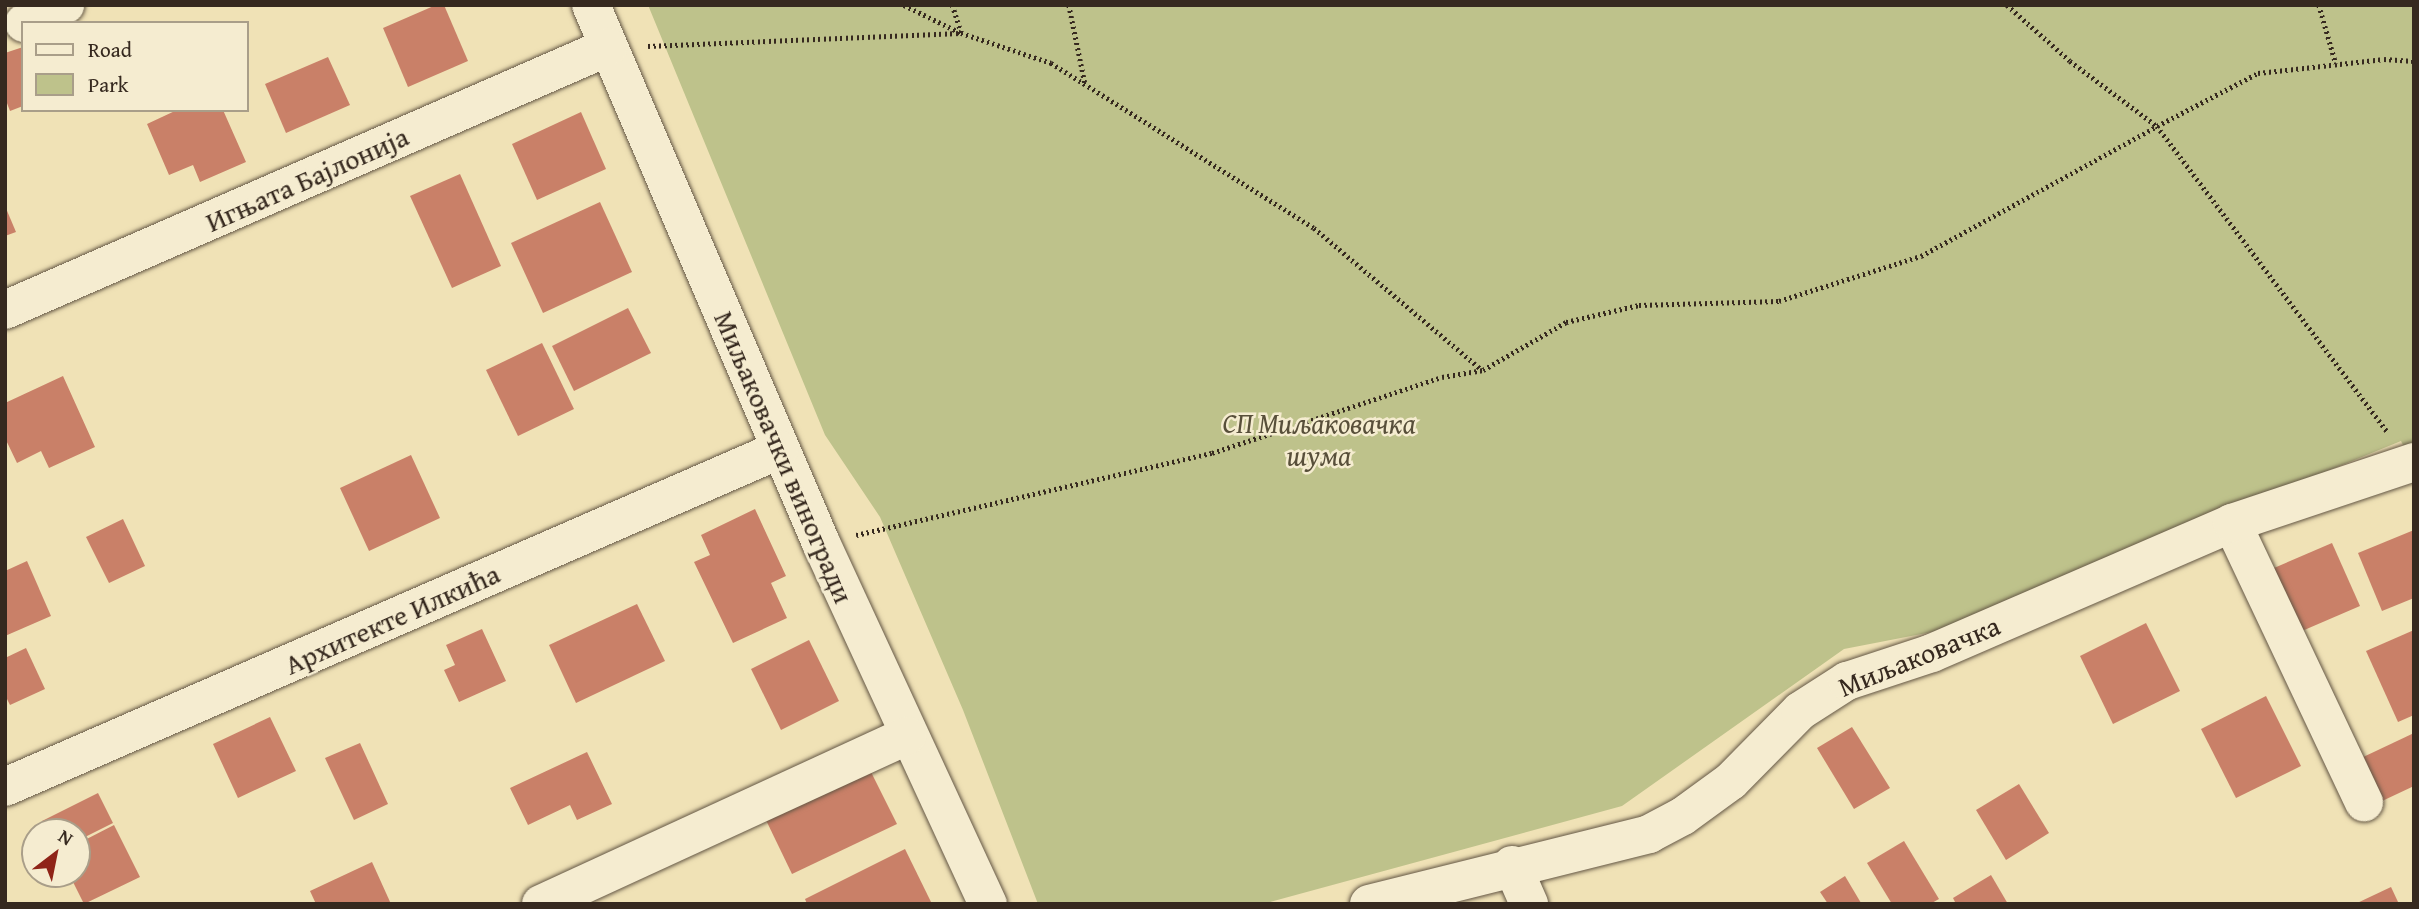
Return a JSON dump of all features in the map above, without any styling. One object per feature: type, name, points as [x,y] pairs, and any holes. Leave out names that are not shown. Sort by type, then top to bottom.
[{"type":"street","points":[[28,21],[65,5]]},
{"type":"street","name":"Миљаковачки виногради","points":[[591,5],[779,450],[907,736],[988,904]]},
{"type":"street","name":"Игњата Бајлонија","points":[[5,310],[608,47]]},
{"type":"street","name":"Архитекте Илкића","points":[[5,787],[779,450]]},
{"type":"street","name":"Миљаковачка","points":[[1369,904],[1512,865],[1649,834],[1683,816],[1731,781],[1800,711],[1847,681],[1932,653],[2232,523],[2413,463]]},
{"type":"street","points":[[2232,523],[2364,802]]},
{"type":"street","points":[[541,904],[907,736]]},
{"type":"street","points":[[1512,865],[1529,904]]},
{"type":"path","points":[[904,5],[961,33],[1051,63],[1086,84],[1314,228],[1483,370]]},
{"type":"path","points":[[953,5],[961,33]]},
{"type":"path","points":[[1069,5],[1086,84]]},
{"type":"path","points":[[2007,5],[2070,61],[2157,126],[2413,463]]},
{"type":"path","points":[[2319,5],[2336,64]]},
{"type":"path","points":[[608,47],[961,33]]},
{"type":"path","points":[[821,543],[1212,453],[1442,377],[1483,370],[1566,322],[1639,305],[1779,301],[1921,256],[2258,73],[2336,64],[2414,61]]},
{"type":"green space","name":"СП Миљаковачка шума","points":[[648,5],[2414,5],[2414,466],[2401,441],[1937,631],[1844,649],[1622,806],[1263,904],[1038,904],[963,710],[880,517],[825,435]]},
{"type":"building","points":[[436,5],[444,5],[468,61],[408,87],[383,28]]},
{"type":"building","points":[[21,48],[21,107],[10,111],[5,98],[5,53]]},
{"type":"building","points":[[328,57],[350,105],[286,133],[265,84]]},
{"type":"building","points":[[173,112],[224,112],[246,162],[200,182],[193,165],[169,175],[147,124]]},
{"type":"building","points":[[581,112],[606,169],[537,200],[512,144]]},
{"type":"building","points":[[460,174],[501,266],[452,288],[410,196]]},
{"type":"building","points":[[600,202],[632,272],[543,313],[511,243]]},
{"type":"building","points":[[5,206],[16,232],[5,236]]},
{"type":"building","points":[[628,308],[651,353],[574,391],[552,346]]},
{"type":"building","points":[[542,343],[574,409],[518,436],[486,370]]},
{"type":"building","points":[[63,376],[95,447],[49,468],[41,451],[17,463],[5,438],[5,403]]},
{"type":"building","points":[[411,455],[440,518],[369,551],[340,488]]},
{"type":"building","points":[[755,509],[786,576],[771,583],[787,618],[733,643],[694,562],[710,555],[701,535]]},
{"type":"building","points":[[123,519],[145,566],[109,583],[86,537]]},
{"type":"building","points":[[2414,530],[2414,598],[2382,611],[2358,553]]},
{"type":"building","points":[[2332,543],[2360,606],[2295,634],[2267,571]]},
{"type":"building","points":[[27,561],[51,616],[5,636],[5,571]]},
{"type":"building","points":[[637,604],[665,661],[576,703],[549,645]]},
{"type":"building","points":[[2146,623],[2180,691],[2113,724],[2080,656]]},
{"type":"building","points":[[482,629],[506,681],[459,702],[444,670],[455,665],[446,645]]},
{"type":"building","points":[[2414,630],[2414,715],[2398,722],[2366,651]]},
{"type":"building","points":[[809,640],[839,701],[781,730],[751,669]]},
{"type":"building","points":[[26,648],[45,689],[10,705],[5,695],[5,658]]},
{"type":"building","points":[[2266,696],[2301,766],[2236,798],[2201,729]]},
{"type":"building","points":[[270,717],[296,771],[238,798],[213,744]]},
{"type":"building","points":[[1852,727],[1890,788],[1854,809],[1817,748]]},
{"type":"building","points":[[2414,733],[2414,786],[2380,802],[2359,759]]},
{"type":"building","points":[[360,743],[388,804],[354,820],[325,758]]},
{"type":"building","points":[[587,752],[612,804],[577,820],[570,805],[528,825],[510,788]]},
{"type":"building","points":[[868,766],[897,824],[792,874],[764,816]]},
{"type":"building","points":[[2019,784],[2049,833],[2006,860],[1976,810]]},
{"type":"building","points":[[98,793],[113,823],[91,834],[91,818],[48,818]]},
{"type":"building","points":[[114,825],[140,877],[84,904],[76,888],[91,888],[91,837]]},
{"type":"building","points":[[1904,841],[1939,899],[1930,904],[1892,904],[1867,863]]},
{"type":"building","points":[[905,849],[932,904],[807,904],[805,899]]},
{"type":"building","points":[[372,862],[391,904],[316,904],[310,891]]},
{"type":"building","points":[[1991,875],[2008,904],[1956,904],[1953,898]]},
{"type":"building","points":[[1845,876],[1861,903],[1828,904],[1820,892]]},
{"type":"building","points":[[2391,887],[2399,904],[2355,904]]}]
